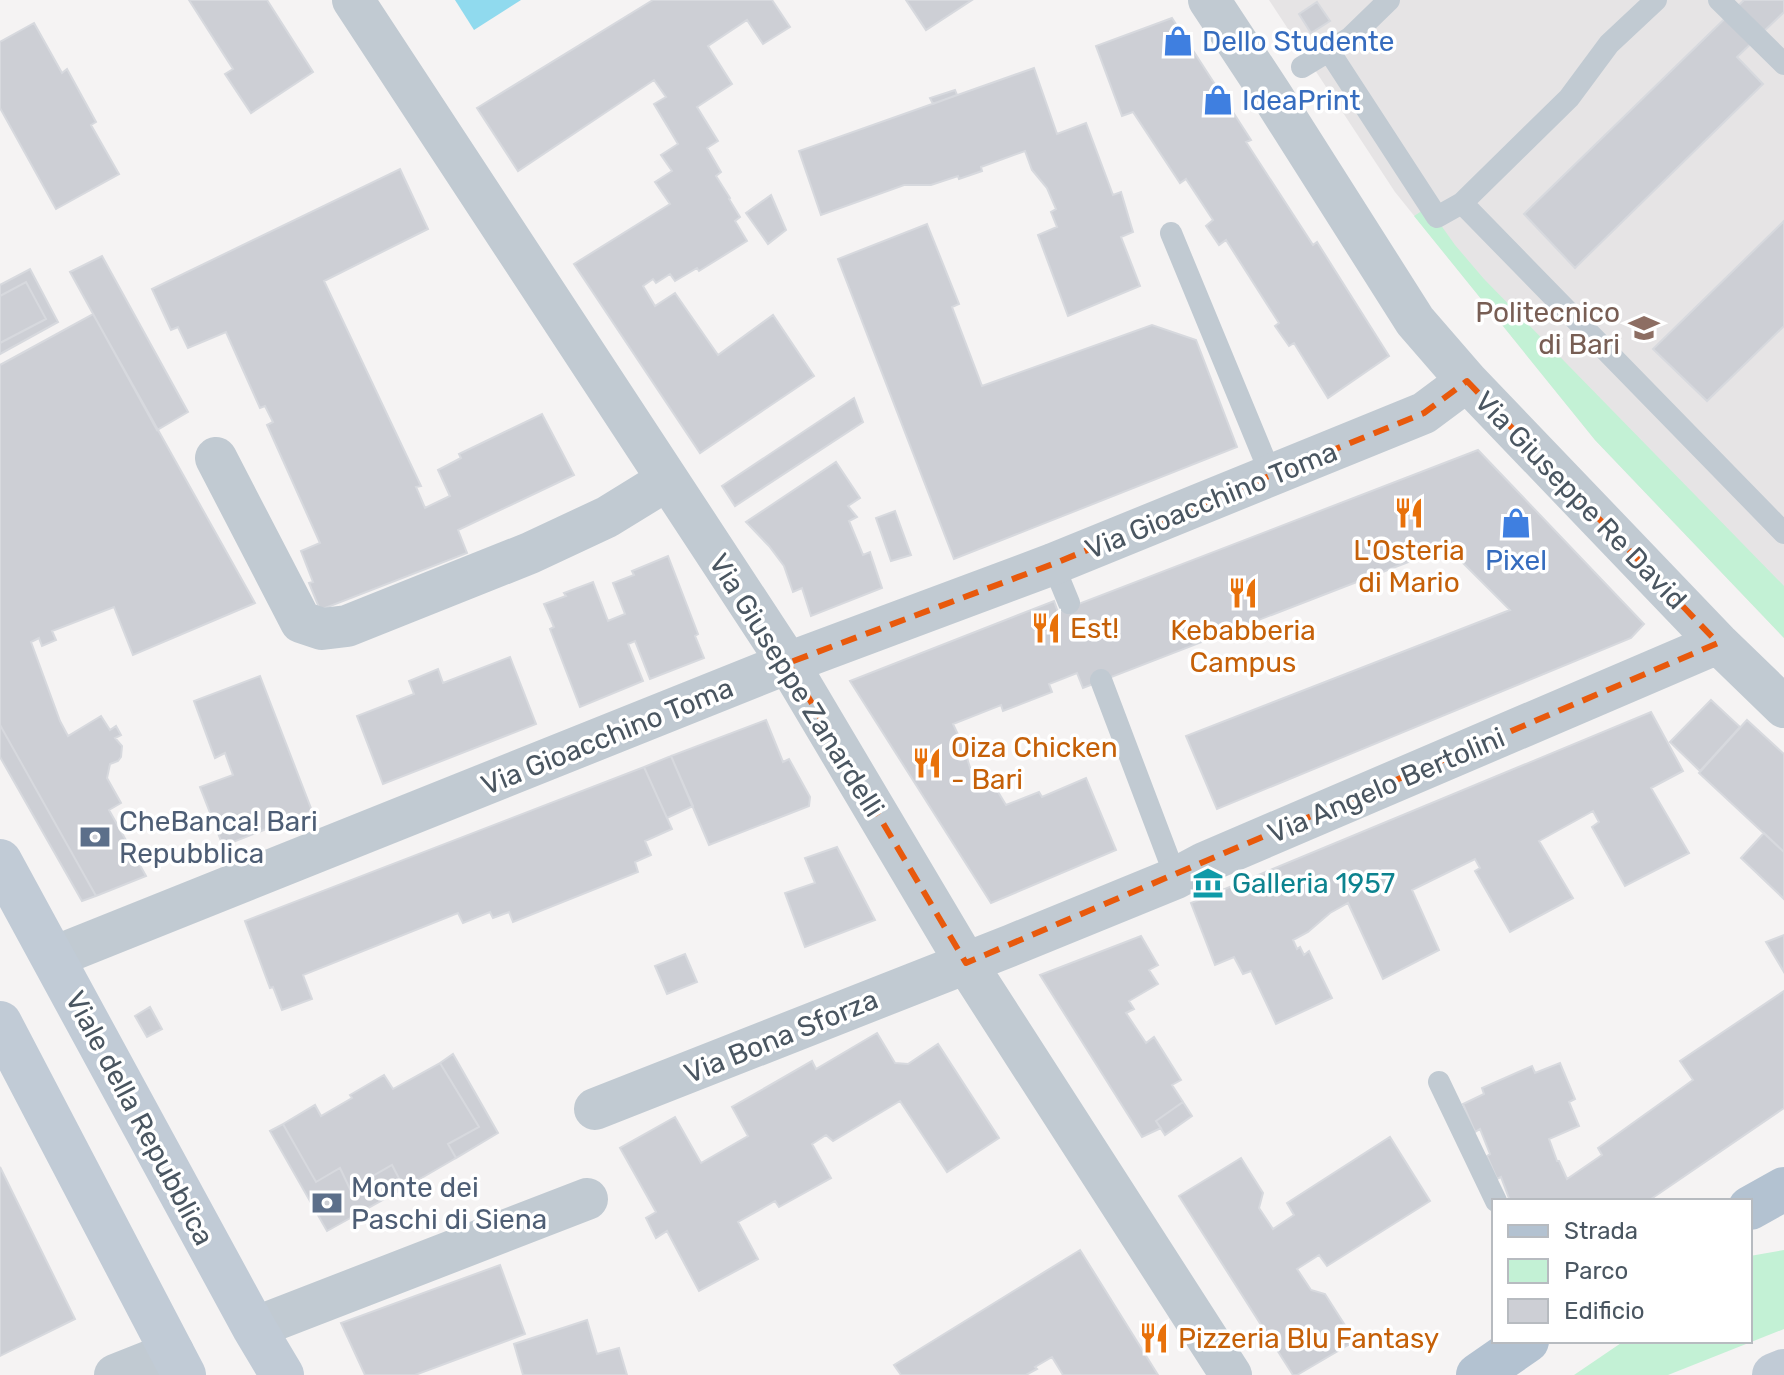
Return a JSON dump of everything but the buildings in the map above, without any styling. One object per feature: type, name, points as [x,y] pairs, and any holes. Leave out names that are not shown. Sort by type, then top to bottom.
[{"type":"main road","name":"Viale della Repubblica","points":[[0,861],[282,1375]]},
{"type":"main road","points":[[0,1023],[178,1364]]},
{"type":"main road","points":[[1752,1207],[1784,1189]]},
{"type":"main road","points":[[1478,1375],[1524,1343]]},
{"type":"main road","points":[[1774,1375],[1784,1371]]},
{"type":"street","name":"Via Giuseppe Zanardelli","points":[[353,0],[788,663],[966,963],[1231,1375]]},
{"type":"street","name":"Via Giuseppe Re David","points":[[1209,0],[1415,321],[1467,381],[1718,643],[1784,707]]},
{"type":"street","name":"Via Gioacchino Toma","points":[[54,957],[788,663],[1053,564],[1424,413],[1467,381]]},
{"type":"street","points":[[216,458],[301,622],[322,629],[347,626],[530,553],[607,517],[667,480]]},
{"type":"street","name":"Via Angelo Bertolini","points":[[966,963],[1176,878],[1204,863],[1718,643]]},
{"type":"street","name":"Via Bona Sforza","points":[[595,1109],[966,963]]},
{"type":"street","points":[[254,1328],[587,1199]]},
{"type":"street","points":[[115,1375],[178,1364]]},
{"type":"lane","points":[[1302,67],[1350,38],[1389,0]]},
{"type":"lane","points":[[1329,51],[1437,217],[1462,203],[1569,98],[1609,44],[1656,0]]},
{"type":"lane","points":[[1719,0],[1784,64]]},
{"type":"lane","points":[[1462,203],[1784,533]]},
{"type":"lane","points":[[1171,233],[1271,475]]},
{"type":"lane","points":[[1053,564],[1069,603]]},
{"type":"lane","points":[[1101,680],[1176,878]]},
{"type":"lane","points":[[1439,1082],[1495,1199]]},
{"type":"highlighted area","points":[[1467,381],[1718,643],[966,963],[788,663],[1053,564],[1424,413]]},
{"type":"shaded area","name":"Politecnico di Bari","points":[[1269,0],[1784,0],[1784,638],[1595,440],[1395,192]]},
{"type":"green space","points":[[1428,207],[1484,279],[1784,586],[1784,638],[1595,440],[1414,216]]},
{"type":"green space","points":[[1784,1250],[1784,1329],[1752,1342],[1752,1256]]},
{"type":"green space","points":[[1621,1343],[1749,1343],[1668,1375],[1574,1375]]},
{"type":"water","points":[[455,0],[521,0],[474,30]]},
{"type":"place","name":"Dello Studente","points":[[1178,41]]},
{"type":"place","name":"IdeaPrint","points":[[1218,100]]},
{"type":"place","name":"Politecnico di Bari","points":[[1644,328]]},
{"type":"place","name":"L'Osteria di Mario","points":[[1409,513]]},
{"type":"place","name":"Pixel","points":[[1516,523]]},
{"type":"place","name":"Kebabberia Campus","points":[[1243,593]]},
{"type":"place","name":"Est!","points":[[1046,628]]},
{"type":"place","name":"Oiza Chicken - Bari","points":[[927,763]]},
{"type":"place","name":"CheBanca! Bari Repubblica","points":[[95,837]]},
{"type":"place","name":"Galleria 1957","points":[[1208,883]]},
{"type":"place","name":"Monte dei Paschi di Siena","points":[[327,1203]]},
{"type":"place","name":"Pizzeria Blu Fantasy","points":[[1154,1338]]}]
